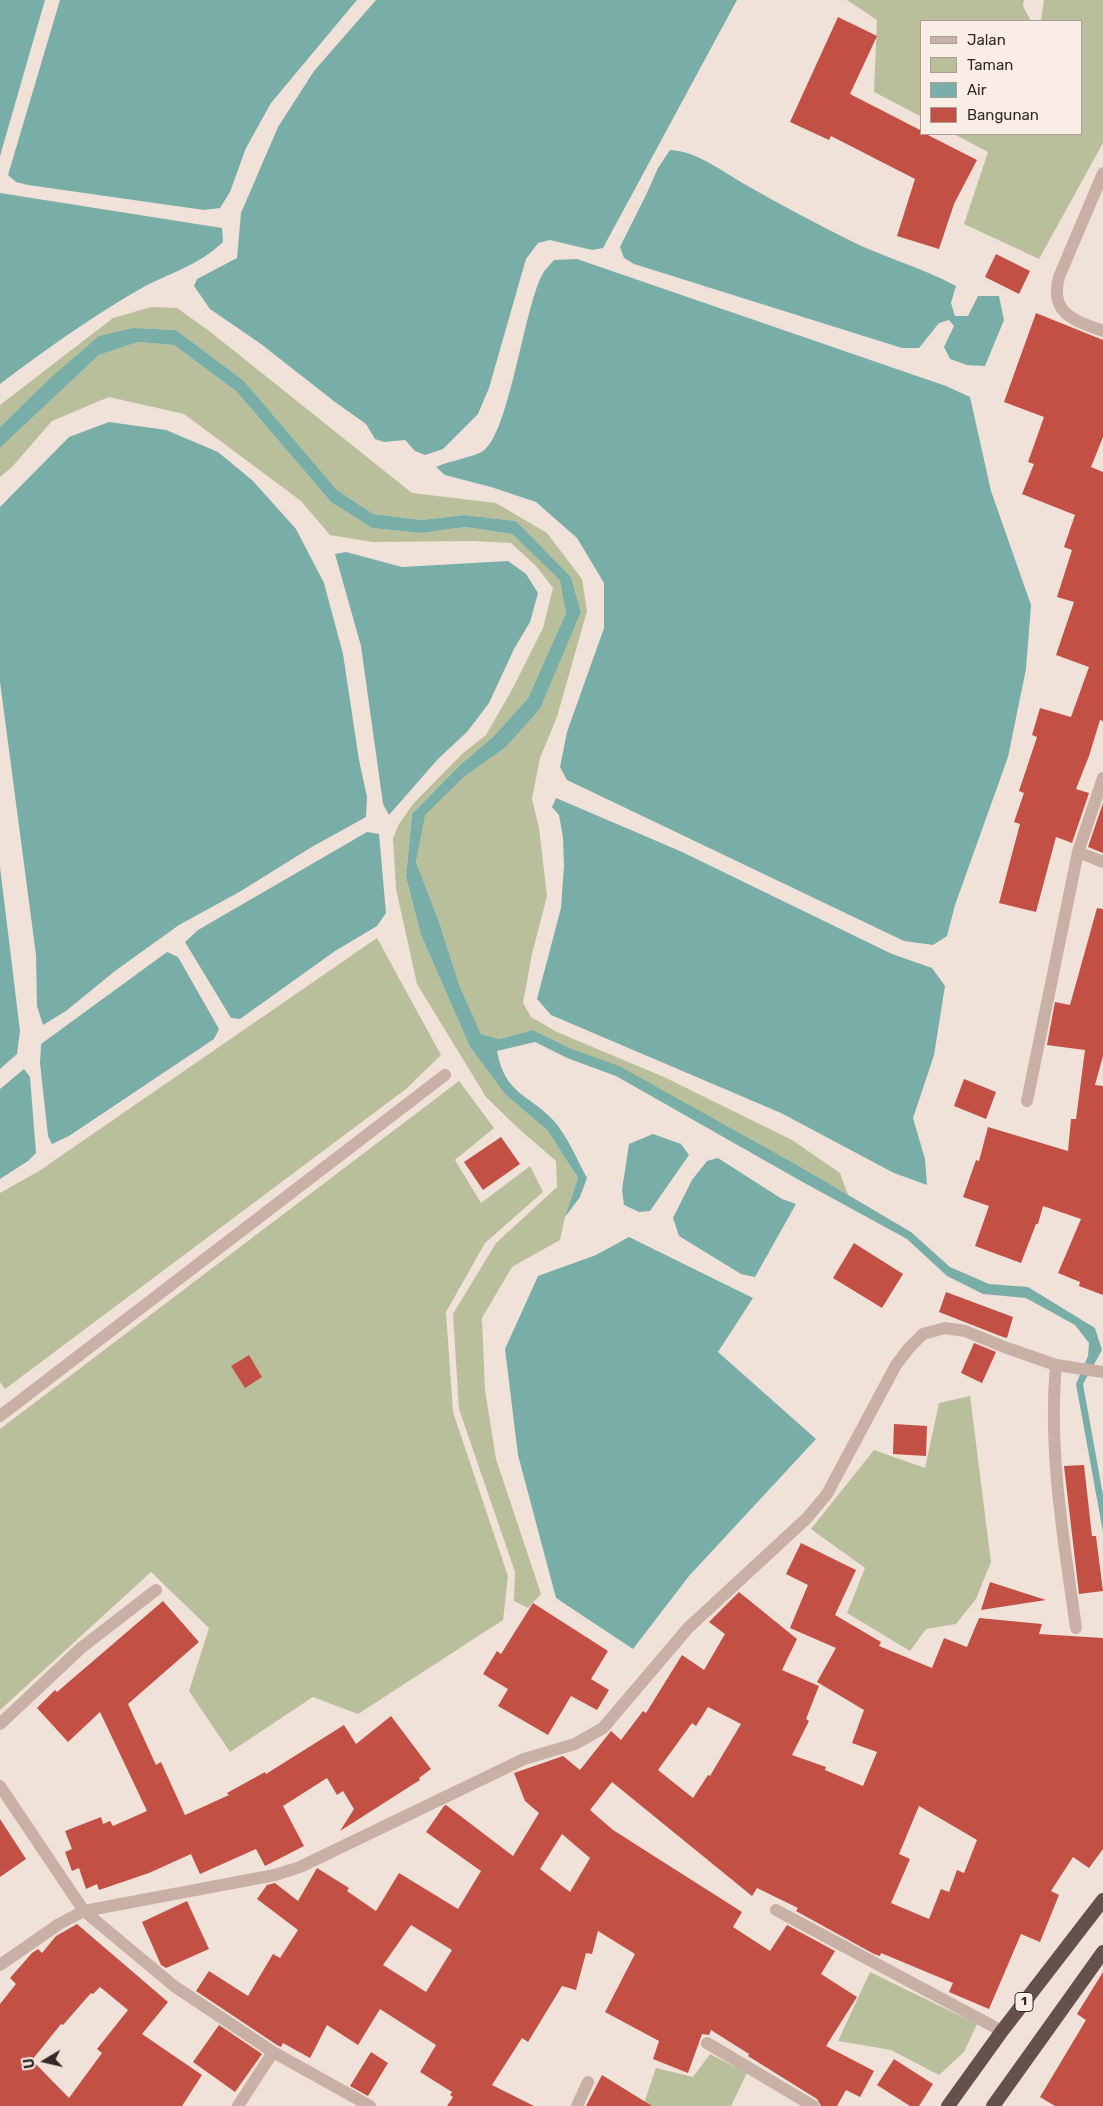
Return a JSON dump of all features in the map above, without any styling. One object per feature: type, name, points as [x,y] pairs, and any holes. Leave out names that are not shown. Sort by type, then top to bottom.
[{"type":"highway","name":"1","points":[[948,2106],[1002,2031],[1103,1900]]},
{"type":"highway","points":[[993,2106],[1103,1952]]},
{"type":"street","points":[[1103,173],[1056,288],[1057,300],[1061,309],[1071,318],[1103,332]]},
{"type":"street","points":[[1027,1101],[1078,852],[1103,778]]},
{"type":"street","points":[[1078,852],[1103,862]]},
{"type":"street","points":[[0,1416],[445,1076]]},
{"type":"street","points":[[0,1966],[59,1924],[84,1911],[275,1875],[300,1867],[524,1759],[575,1744],[603,1728],[688,1628],[807,1518],[827,1494],[896,1365],[923,1334],[945,1328],[965,1330],[1007,1348],[1056,1365],[1102,1372]]},
{"type":"street","points":[[1056,1365],[1053,1396],[1054,1431],[1063,1529],[1076,1628]]},
{"type":"street","points":[[0,1724],[81,1648],[156,1590]]},
{"type":"street","points":[[0,1786],[4,1801],[84,1911],[174,1986],[273,2052],[370,2106]]},
{"type":"street","points":[[776,1910],[1002,2031]]},
{"type":"street","points":[[707,2043],[813,2106]]},
{"type":"street","points":[[238,2106],[273,2052]]},
{"type":"street","points":[[577,2106],[588,2082]]},
{"type":"green space","points":[[847,0],[1024,0],[1023,6],[1030,20],[920,20],[920,116],[874,92],[877,20]]},
{"type":"green space","points":[[1044,0],[1103,0],[1103,143],[1039,259],[964,224],[988,152],[956,135],[1083,135],[1083,20],[1041,20]]},
{"type":"green space","points":[[151,307],[177,308],[208,330],[412,493],[496,503],[547,533],[582,579],[587,611],[557,717],[540,758],[532,799],[539,828],[547,896],[532,954],[523,1003],[531,1017],[557,1032],[664,1077],[792,1140],[840,1173],[848,1195],[804,1169],[533,1030],[499,1039],[481,1034],[460,987],[438,919],[416,862],[424,815],[464,777],[506,747],[540,709],[581,612],[571,577],[516,521],[464,515],[421,520],[373,514],[337,490],[244,381],[176,330],[134,328],[47,381],[0,427],[0,405],[113,318]]},
{"type":"green space","points":[[138,342],[174,345],[237,392],[331,502],[372,528],[421,533],[465,527],[512,534],[561,580],[566,613],[528,698],[494,736],[460,765],[412,814],[406,877],[421,935],[470,1047],[505,1094],[548,1131],[578,1178],[565,1217],[560,1240],[512,1267],[482,1318],[485,1390],[496,1459],[541,1594],[528,1608],[514,1601],[515,1572],[459,1409],[453,1314],[496,1243],[557,1187],[556,1161],[486,1097],[417,984],[396,889],[393,838],[399,824],[413,804],[462,754],[486,735],[514,686],[543,628],[553,588],[536,566],[511,543],[474,541],[372,542],[330,535],[301,501],[184,414],[109,397],[52,421],[12,467],[0,477],[0,448],[99,355]]},
{"type":"green space","points":[[377,938],[441,1055],[406,1089],[5,1389],[0,1382],[0,1193],[39,1171]]},
{"type":"green space","points":[[459,1081],[494,1128],[455,1160],[481,1203],[530,1166],[543,1192],[485,1243],[446,1312],[453,1412],[508,1576],[503,1620],[358,1714],[313,1697],[230,1752],[189,1691],[209,1628],[151,1572],[0,1710],[0,1429]]},
{"type":"green space","points":[[970,1396],[991,1562],[976,1599],[956,1624],[926,1629],[910,1651],[847,1613],[865,1568],[811,1529],[874,1450],[925,1468],[939,1403]]},
{"type":"green space","points":[[870,1972],[977,2024],[964,2052],[939,2075],[891,2050],[838,2041]]},
{"type":"green space","points":[[710,2054],[747,2073],[731,2106],[643,2106],[656,2068],[693,2077]]},
{"type":"water","points":[[0,0],[45,0],[0,156]]},
{"type":"water","points":[[60,0],[357,0],[271,103],[246,148],[230,192],[220,208],[204,210],[28,185],[16,182],[8,175]]},
{"type":"water","points":[[376,0],[737,0],[603,248],[592,250],[550,240],[538,243],[526,259],[489,388],[478,414],[443,449],[425,455],[415,451],[405,440],[384,442],[375,439],[366,424],[261,344],[210,309],[194,286],[197,279],[237,258],[241,213],[278,127],[314,71]]},
{"type":"water","points":[[670,150],[680,151],[700,158],[771,199],[847,239],[956,286],[951,303],[955,316],[968,316],[978,296],[999,296],[1004,320],[985,366],[967,365],[950,359],[944,347],[954,326],[949,320],[939,323],[919,348],[902,348],[634,264],[624,258],[620,247],[658,168]]},
{"type":"water","points":[[0,193],[222,228],[223,242],[204,257],[140,289],[104,311],[51,346],[0,384]]},
{"type":"water","points":[[577,259],[946,386],[970,397],[991,491],[1031,605],[1026,669],[1008,757],[955,905],[947,936],[933,945],[904,941],[567,780],[560,767],[567,732],[604,628],[604,583],[577,538],[536,502],[491,487],[445,475],[436,467],[479,453],[492,440],[501,421],[535,292],[542,275],[554,260]]},
{"type":"water","points":[[134,328],[176,330],[244,381],[337,490],[373,514],[421,520],[464,515],[516,521],[571,577],[581,612],[540,709],[506,747],[464,777],[425,815],[416,862],[438,919],[460,987],[481,1034],[499,1039],[533,1030],[569,1048],[619,1066],[804,1169],[911,1232],[950,1267],[989,1284],[1028,1287],[1095,1328],[1102,1350],[1083,1384],[1103,1495],[1103,1532],[1076,1384],[1088,1356],[1089,1343],[1075,1325],[1026,1298],[983,1294],[947,1276],[907,1239],[616,1076],[567,1058],[535,1042],[497,1051],[506,1077],[519,1092],[545,1112],[559,1127],[587,1178],[580,1197],[565,1217],[578,1178],[548,1131],[505,1094],[470,1047],[421,935],[406,877],[412,814],[460,765],[494,736],[528,698],[566,613],[560,580],[512,534],[465,527],[421,533],[372,528],[331,502],[237,392],[174,345],[138,342],[99,355],[0,448],[0,427],[47,381],[99,336]]},
{"type":"water","points":[[109,422],[166,430],[218,452],[253,481],[296,529],[324,583],[343,654],[359,760],[367,797],[366,817],[310,848],[241,891],[179,925],[115,971],[66,1011],[43,1025],[37,1006],[36,955],[0,682],[0,507],[69,437]]},
{"type":"water","points":[[346,552],[402,567],[508,561],[526,574],[538,593],[530,622],[514,649],[489,703],[467,732],[438,759],[389,815],[383,804],[361,646],[335,554]]},
{"type":"water","points":[[556,798],[680,851],[892,954],[932,968],[945,986],[934,1055],[913,1118],[925,1159],[927,1185],[894,1173],[781,1113],[551,1015],[537,999],[561,908],[564,866],[563,837],[559,815],[552,807]]},
{"type":"water","points":[[367,832],[379,834],[386,913],[377,926],[335,951],[240,1019],[231,1018],[185,942],[198,930]]},
{"type":"water","points":[[0,867],[20,1031],[17,1054],[0,1069]]},
{"type":"water","points":[[167,952],[178,957],[219,1029],[214,1039],[69,1136],[52,1144],[48,1136],[40,1063],[41,1044]]},
{"type":"water","points":[[24,1069],[30,1077],[36,1153],[28,1161],[0,1179],[0,1089]]},
{"type":"water","points":[[653,1134],[681,1144],[689,1155],[650,1211],[639,1212],[624,1205],[622,1190],[629,1144]]},
{"type":"water","points":[[718,1158],[782,1199],[796,1204],[755,1277],[741,1274],[679,1236],[673,1218],[692,1180],[707,1161]]},
{"type":"water","points":[[629,1237],[753,1298],[718,1352],[816,1439],[689,1576],[633,1649],[556,1598],[518,1455],[505,1349],[538,1276],[596,1255]]},
{"type":"building","points":[[838,17],[877,36],[850,94],[920,130],[920,135],[928,135],[977,160],[954,204],[939,249],[897,236],[915,179],[831,136],[829,140],[790,122]]},
{"type":"building","points":[[996,254],[1030,271],[1019,294],[985,277]]},
{"type":"building","points":[[1036,313],[1103,340],[1103,437],[1091,467],[1103,472],[1103,721],[1100,720],[1076,789],[1089,793],[1072,843],[1056,837],[1036,912],[999,903],[1020,824],[1014,822],[1024,793],[1019,791],[1037,737],[1032,735],[1040,708],[1071,717],[1089,667],[1056,655],[1074,602],[1057,597],[1072,550],[1064,547],[1075,515],[1022,494],[1034,464],[1028,462],[1044,417],[1004,402]]},
{"type":"building","points":[[1103,803],[1103,853],[1088,847]]},
{"type":"building","points":[[1097,908],[1103,909],[1103,1056],[1095,1085],[1103,1086],[1103,1295],[1079,1286],[1080,1282],[1058,1273],[1081,1219],[1043,1206],[1038,1224],[1036,1224],[1021,1263],[975,1246],[989,1206],[963,1197],[976,1160],[979,1161],[988,1127],[1068,1151],[1071,1119],[1076,1119],[1085,1050],[1047,1045],[1055,1002],[1070,1005]]},
{"type":"building","points":[[964,1079],[996,1092],[986,1119],[954,1106]]},
{"type":"building","points":[[501,1137],[520,1164],[483,1190],[464,1162]]},
{"type":"building","points":[[854,1243],[903,1274],[882,1308],[833,1278]]},
{"type":"building","points":[[946,1292],[1013,1317],[1007,1338],[939,1312]]},
{"type":"building","points":[[974,1343],[996,1352],[982,1383],[961,1373]]},
{"type":"building","points":[[249,1355],[262,1377],[245,1388],[231,1366]]},
{"type":"building","points":[[894,1424],[927,1426],[926,1456],[893,1454]]},
{"type":"building","points":[[1084,1465],[1092,1536],[1096,1536],[1103,1591],[1079,1594],[1064,1466]]},
{"type":"building","points":[[801,1543],[856,1570],[835,1615],[881,1642],[879,1646],[932,1668],[944,1638],[967,1647],[979,1618],[1042,1624],[1039,1634],[1103,1638],[1103,1849],[1089,1868],[1073,1857],[1051,1891],[1059,1895],[1040,1942],[1021,1934],[989,2009],[949,1992],[953,1983],[881,1953],[880,1956],[874,1954],[796,1911],[798,1908],[757,1888],[752,1896],[612,1782],[590,1810],[613,1830],[742,1912],[733,1927],[770,1951],[787,1925],[835,1951],[821,1974],[857,1997],[826,2046],[874,2071],[860,2097],[846,2090],[837,2106],[821,2106],[817,2099],[748,2056],[749,2054],[711,2030],[709,2035],[702,2034],[688,2073],[653,2059],[659,2041],[605,2012],[635,1954],[598,1931],[592,1954],[586,1953],[576,1990],[562,1986],[528,2042],[522,2038],[492,2085],[534,2106],[447,2106],[453,2097],[450,2095],[452,2092],[420,2072],[436,2045],[380,2009],[358,2045],[327,2025],[310,2058],[283,2043],[281,2047],[277,2045],[196,1991],[209,1971],[248,1996],[273,1954],[280,1958],[298,1930],[257,1899],[267,1885],[275,1883],[298,1901],[317,1868],[349,1888],[347,1891],[376,1911],[399,1873],[458,1909],[481,1871],[426,1832],[444,1806],[446,1805],[513,1856],[539,1813],[525,1801],[514,1773],[563,1756],[580,1770],[611,1731],[621,1740],[643,1711],[646,1713],[682,1655],[704,1670],[725,1634],[709,1622],[739,1592],[797,1639],[782,1670],[819,1686],[806,1719],[809,1721],[792,1755],[826,1767],[825,1770],[863,1786],[877,1752],[852,1743],[864,1710],[817,1682],[836,1648],[790,1628],[808,1585],[786,1574]],"holes":[[[708,1707],[741,1724],[710,1776],[708,1775],[693,1798],[658,1770],[692,1723],[696,1726]],[[919,1806],[977,1840],[964,1873],[957,1870],[949,1892],[941,1889],[929,1919],[891,1903],[910,1859],[899,1854]],[[562,1834],[590,1858],[570,1892],[540,1869]],[[411,1925],[452,1950],[426,1992],[383,1965]]]},
{"type":"building","points":[[990,1582],[1046,1600],[981,1610]]},
{"type":"building","points":[[163,1601],[199,1642],[128,1704],[156,1765],[161,1762],[185,1815],[229,1795],[227,1793],[265,1772],[266,1774],[344,1725],[356,1744],[391,1716],[431,1769],[419,1778],[420,1780],[340,1831],[354,1809],[343,1791],[337,1795],[327,1778],[283,1806],[304,1846],[265,1866],[256,1849],[200,1874],[191,1854],[149,1873],[99,1890],[97,1884],[86,1889],[79,1868],[72,1871],[65,1852],[72,1849],[65,1831],[101,1817],[103,1824],[110,1821],[113,1826],[147,1811],[100,1712],[68,1742],[37,1708],[55,1690],[57,1692]]},
{"type":"building","points":[[533,1603],[608,1651],[591,1679],[609,1690],[597,1710],[571,1696],[548,1735],[498,1706],[508,1689],[483,1674],[497,1651],[501,1654]]},
{"type":"building","points":[[0,1819],[26,1859],[0,1877]]},
{"type":"building","points":[[187,1901],[209,1949],[166,1968],[161,1965],[142,1922]]},
{"type":"building","points":[[77,1924],[168,2002],[142,2034],[202,2075],[182,2106],[0,2106],[0,2004],[16,1984],[10,1978],[32,1953],[38,1949],[42,1953],[56,1936]],"holes":[[[100,1987],[128,2010],[97,2049],[102,2053],[69,2098],[32,2060],[61,2024],[63,2025],[91,1993],[93,1994]]]},
{"type":"building","points":[[1103,1972],[1103,2106],[1055,2106],[1040,2097],[1086,2020],[1077,2014]]},
{"type":"building","points":[[219,2025],[262,2054],[235,2092],[193,2062]]},
{"type":"building","points":[[371,2052],[388,2063],[368,2096],[350,2086]]},
{"type":"building","points":[[894,2059],[933,2084],[919,2106],[910,2106],[877,2085]]},
{"type":"building","points":[[602,2075],[652,2106],[586,2106]]}]
